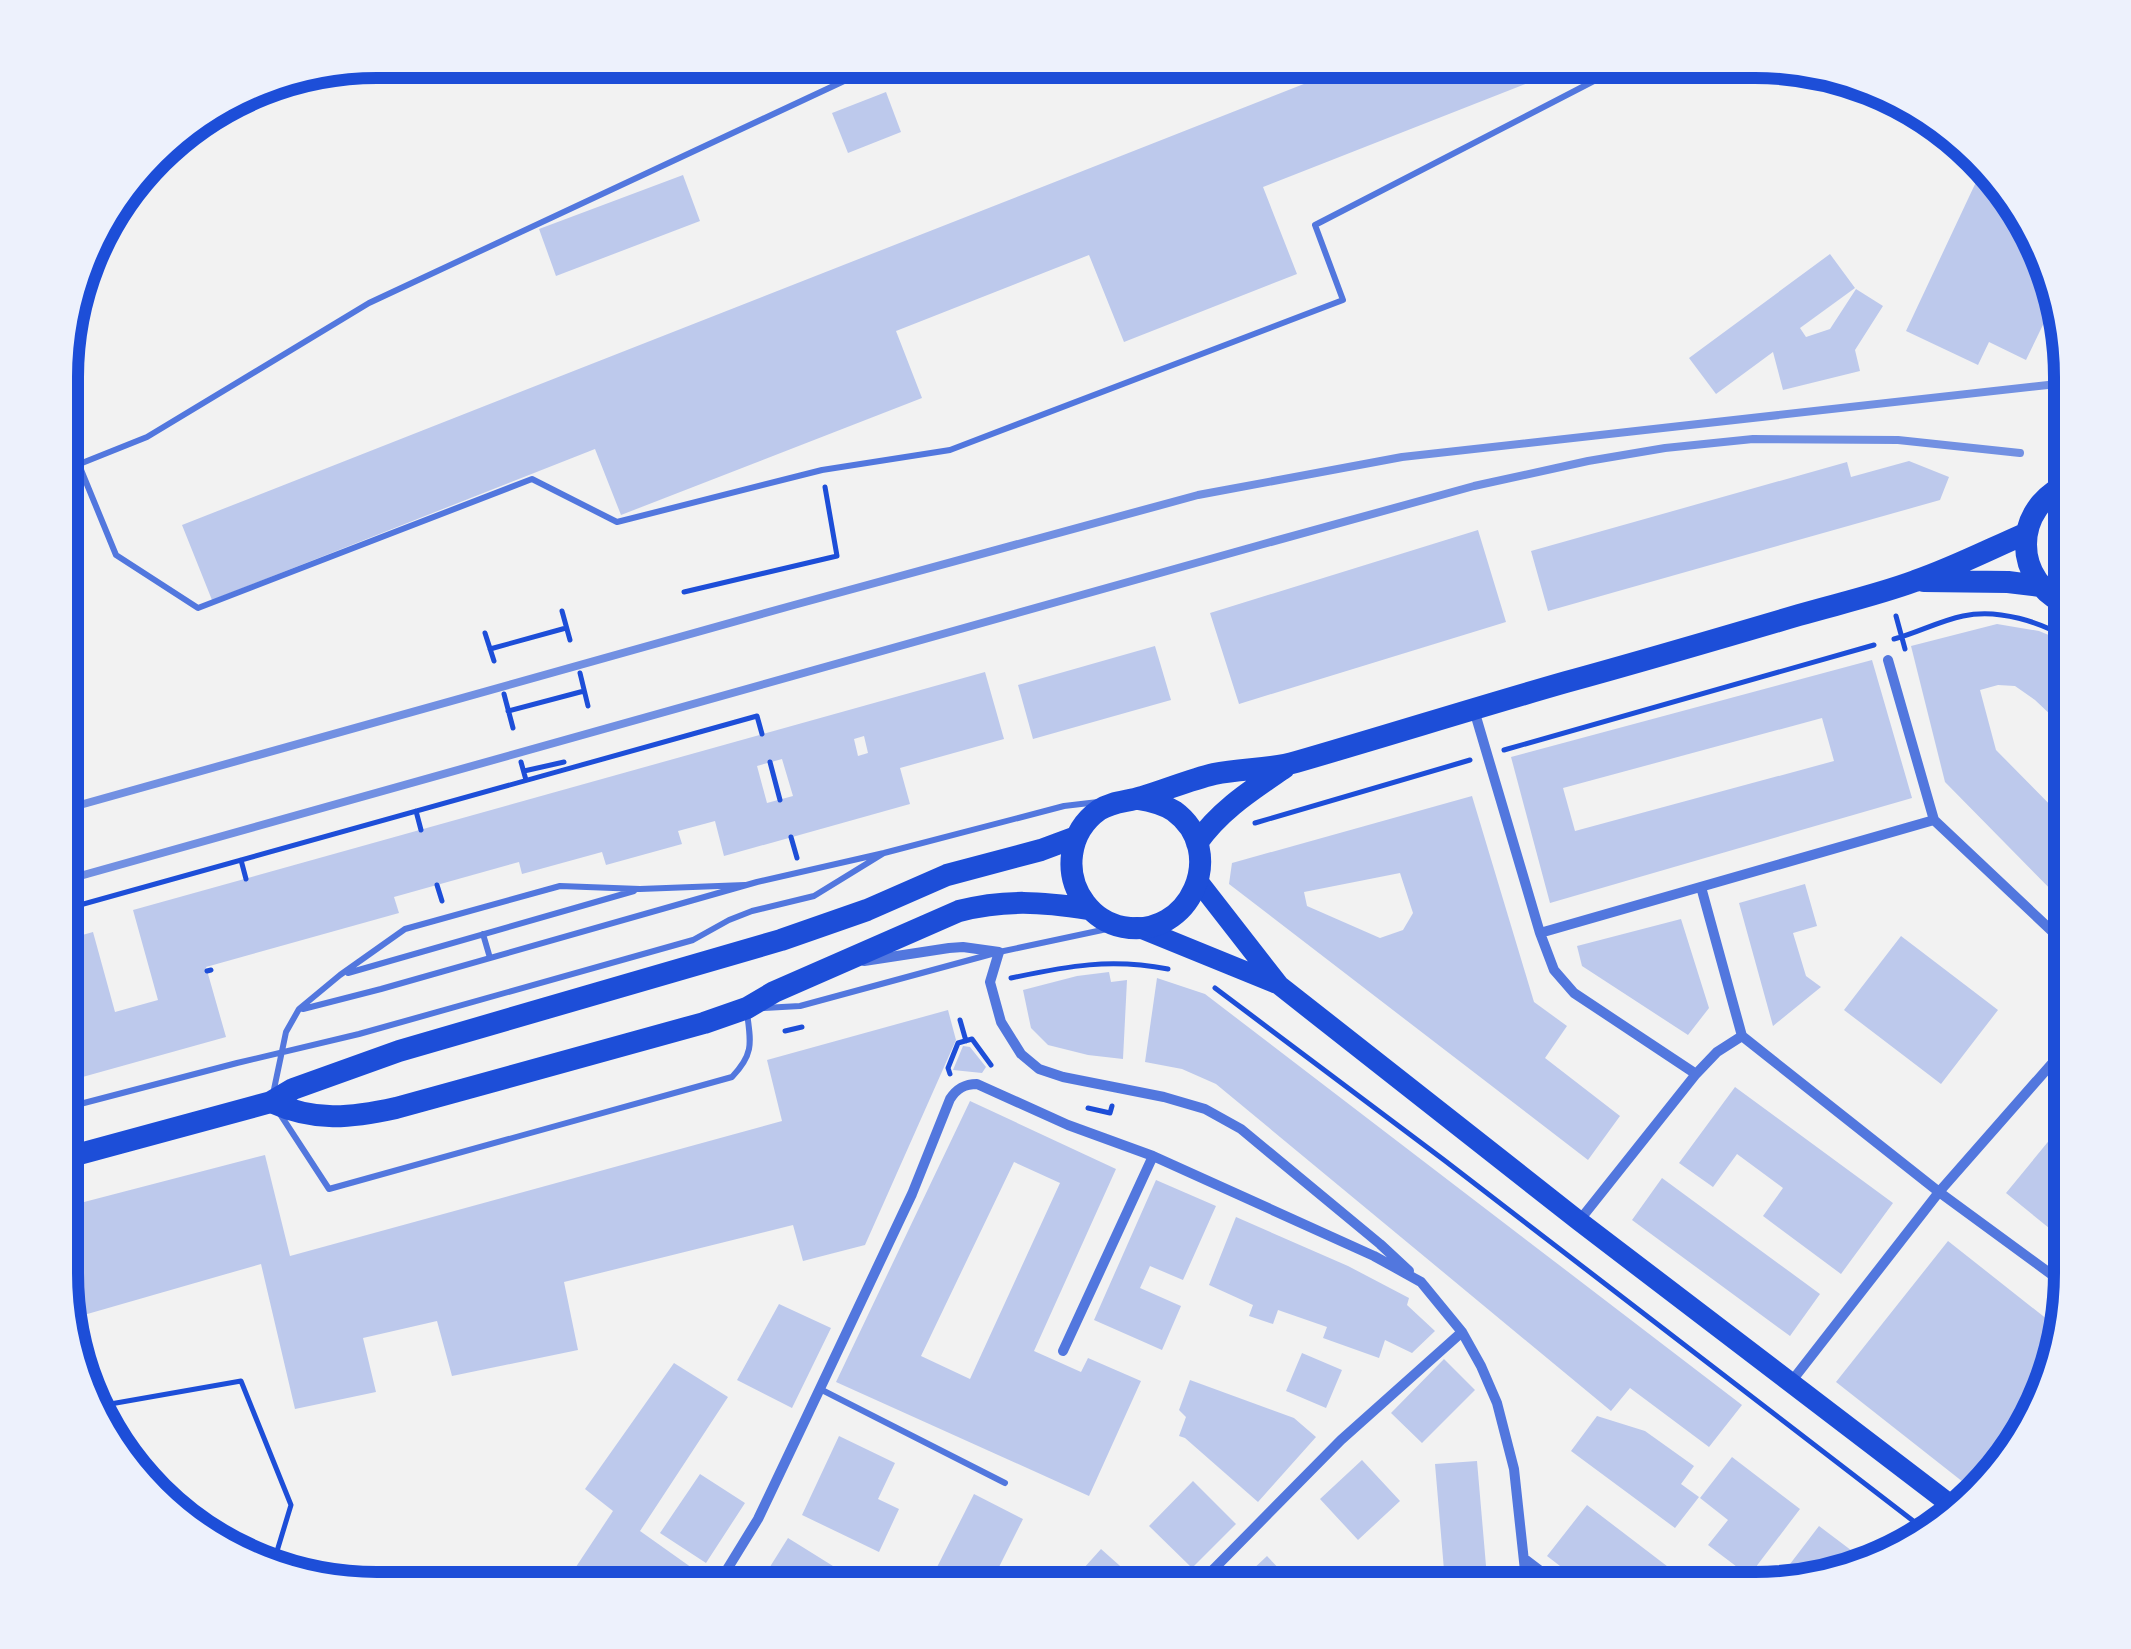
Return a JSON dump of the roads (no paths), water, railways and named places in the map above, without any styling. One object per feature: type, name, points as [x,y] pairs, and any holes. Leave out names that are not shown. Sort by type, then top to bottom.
[{"type":"main road","points":[[2054,491],[2036,510],[2026,533],[2028,561],[2040,586],[2054,598]]},
{"type":"main road","points":[[1279,985],[1104,920],[1089,909],[1078,893],[1071,855],[1086,820],[1101,808],[1173,786],[1217,774],[1290,764],[1916,581],[2026,533]]},
{"type":"main road","points":[[1916,581],[2040,586]]},
{"type":"main road","points":[[1197,843],[1230,806],[1290,764]]},
{"type":"main road","points":[[1129,799],[1158,802],[1174,812],[1197,843],[1200,862],[1198,881],[1190,899],[1177,913],[1161,923],[1130,927]]},
{"type":"main road","points":[[78,1155],[272,1102],[293,1089],[399,1051],[762,946],[867,910],[946,875],[1041,850],[1076,836]]},
{"type":"main road","points":[[1198,881],[1279,985],[1579,1221],[1946,1502]]},
{"type":"main road","points":[[272,1102],[303,1115],[372,1114],[746,1008],[931,922],[987,904],[1034,902],[1089,909]]},
{"type":"street","points":[[1888,660],[1934,820],[2053,933]]},
{"type":"street","points":[[1474,708],[1554,970],[1574,993],[1696,1074]]},
{"type":"street","points":[[1540,933],[1934,820]]},
{"type":"street","points":[[1701,887],[1742,1036],[1939,1192],[2053,1276]]},
{"type":"street","points":[[833,966],[949,948],[999,952],[990,982],[1002,1022],[1021,1054],[1039,1069],[1205,1110],[1241,1129],[1380,1244],[1421,1282],[1462,1332],[1481,1366],[1497,1403],[1514,1469],[1526,1572]]},
{"type":"street","points":[[1579,1221],[1696,1074],[1742,1036]]},
{"type":"street","points":[[1790,1383],[1939,1192],[2053,1062]]},
{"type":"street","points":[[725,1571],[758,1519],[820,1389],[912,1194],[950,1099],[968,1084],[978,1084],[1068,1125],[1153,1156],[1374,1256],[1421,1282]]},
{"type":"street","points":[[1064,1351],[1153,1156]]},
{"type":"street","points":[[1211,1572],[1342,1440],[1462,1332]]},
{"type":"street","points":[[1526,1560],[1542,1572]]},
{"type":"lane","points":[[851,78],[369,304],[147,437],[78,465],[116,555],[198,608],[532,479],[617,522],[822,470],[950,450],[1343,300],[1315,225],[1600,78]]},
{"type":"lane","points":[[299,1010],[745,885],[1064,806],[1129,799]]},
{"type":"lane","points":[[78,1105],[359,1034],[694,940],[752,911],[814,896],[884,853]]},
{"type":"lane","points":[[745,885],[640,889],[560,886],[405,929],[299,1010],[280,1052],[272,1102],[329,1189],[732,1076],[746,1062],[750,1040],[746,1008],[800,1006],[999,952],[1130,927]]},
{"type":"lane","points":[[340,975],[640,889]]},
{"type":"lane","points":[[483,934],[490,958]]},
{"type":"lane","points":[[820,1389],[1005,1483]]},
{"type":"railway","points":[[78,806],[1198,495],[1402,457],[2054,384]]},
{"type":"railway","points":[[78,877],[1474,486],[1588,461],[1753,439],[1898,440],[2020,453]]}]
